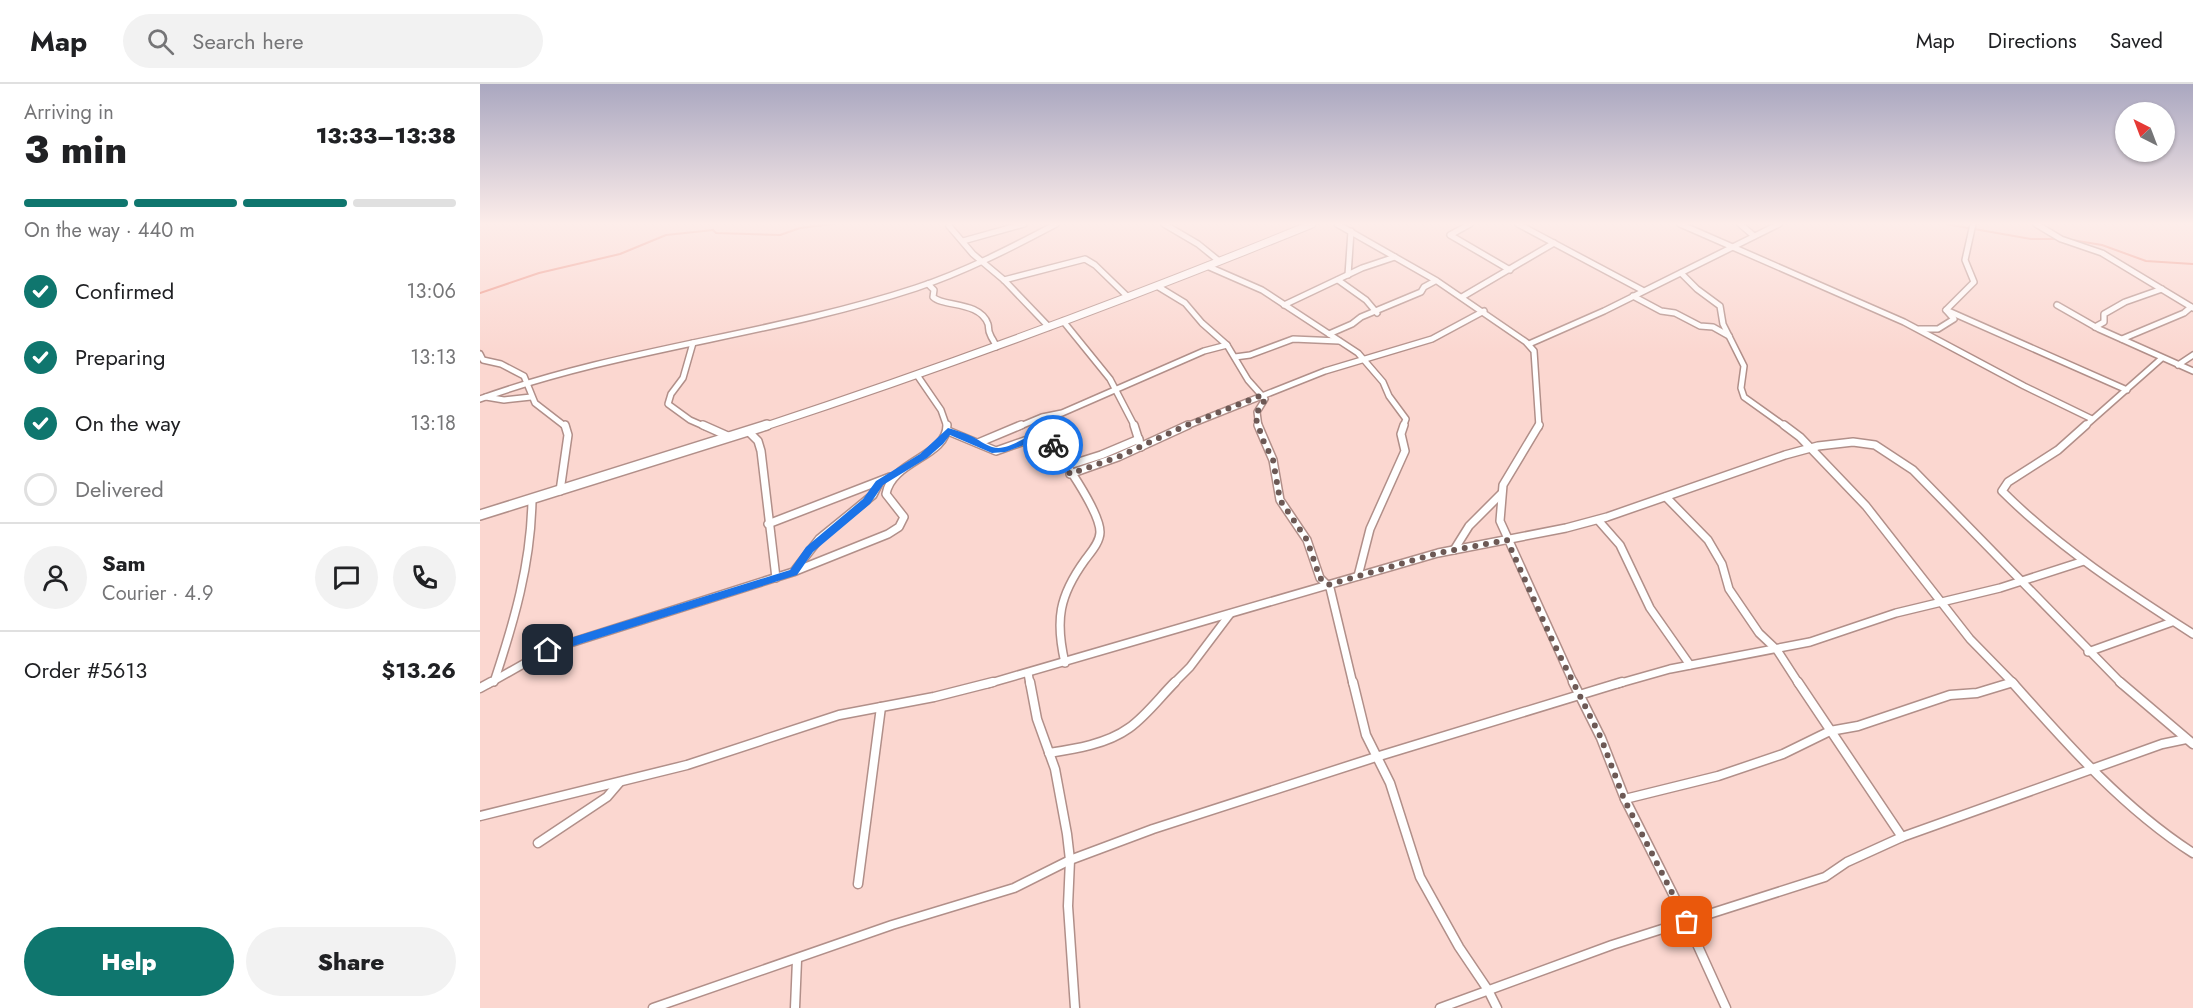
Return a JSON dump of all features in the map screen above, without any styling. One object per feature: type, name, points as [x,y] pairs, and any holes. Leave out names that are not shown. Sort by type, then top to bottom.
[{"type":"street","points":[[483,398],[527,382],[614,359],[808,317],[928,284],[968,267]]},
{"type":"street","points":[[989,267],[1005,280],[1048,327]]},
{"type":"street","points":[[1005,280],[1053,267]]},
{"type":"street","points":[[1097,267],[1128,297]]},
{"type":"street","points":[[480,515],[749,432],[916,375],[996,347],[1204,267]]},
{"type":"street","points":[[1210,267],[1234,276],[1284,305],[1364,358],[1383,382],[1394,404],[1406,419],[1401,434],[1405,449],[1365,543],[1363,566],[1358,576]]},
{"type":"street","points":[[1348,275],[1349,267]]},
{"type":"street","points":[[1284,305],[1369,267]]},
{"type":"street","points":[[1412,267],[1484,311],[1529,344],[1535,354],[1539,427],[1508,475],[1502,492],[1500,521],[1601,738],[1624,799],[1687,922],[1726,1008]]},
{"type":"street","points":[[1505,267],[1510,270]]},
{"type":"street","points":[[1462,297],[1515,267]]},
{"type":"street","points":[[1599,267],[1642,290]]},
{"type":"street","points":[[1529,344],[1692,267]]},
{"type":"street","points":[[1776,267],[1914,328],[2092,419]]},
{"type":"street","points":[[1946,310],[1974,282],[1968,267]]},
{"type":"street","points":[[2122,339],[2192,308],[2126,267]]},
{"type":"street","points":[[1681,273],[1697,289],[1718,304],[1722,312],[1722,321],[1744,366],[1741,388],[1744,397],[1797,435],[1866,506],[1970,639],[1999,667],[2010,683],[2090,769],[2173,840],[2193,853]]},
{"type":"street","points":[[1338,280],[1366,300],[1377,313]]},
{"type":"street","points":[[1329,334],[1361,317],[1377,313],[1420,293],[1424,287],[1435,281]]},
{"type":"street","points":[[928,284],[934,290],[933,297],[937,301],[957,303],[978,312],[988,322],[989,333],[996,347]]},
{"type":"street","points":[[1157,286],[1185,303],[1202,323],[1227,345],[1248,380],[1262,395],[1264,403],[1257,412],[1256,419],[1273,460],[1280,500],[1304,534],[1320,578],[1332,592],[1366,735],[1390,783],[1425,889],[1497,1008]]},
{"type":"street","points":[[2095,327],[2104,322],[2104,314],[2125,302],[2162,289]]},
{"type":"street","points":[[1633,296],[1661,311],[1675,313],[1700,326],[1713,327],[1731,337]]},
{"type":"street","points":[[2057,305],[2078,315],[2095,327],[2193,371]]},
{"type":"street","points":[[1914,328],[1939,330],[1954,318],[1946,310]]},
{"type":"street","points":[[1946,310],[2127,390]]},
{"type":"street","points":[[1070,474],[1140,443],[1262,395],[1274,393],[1314,375],[1432,339],[1484,311]]},
{"type":"street","points":[[1063,321],[1081,340],[1117,390],[1140,443]]},
{"type":"street","points":[[1235,357],[1252,355],[1275,344],[1293,339],[1340,341]]},
{"type":"street","points":[[693,342],[683,378],[671,394],[668,404],[690,420],[730,437]]},
{"type":"street","points":[[978,443],[1042,417],[1062,413],[1204,351],[1227,345]]},
{"type":"street","points":[[480,354],[483,360],[524,376],[531,397],[568,429],[560,491]]},
{"type":"street","points":[[2178,365],[2193,356]]},
{"type":"street","points":[[2162,358],[2058,450],[2002,488],[2002,491],[2009,500],[2084,561],[2193,634]]},
{"type":"street","points":[[768,524],[879,483],[936,446],[948,431],[948,424],[943,413],[916,375]]},
{"type":"street","points":[[483,398],[504,400],[531,397]]},
{"type":"street","points":[[948,431],[992,450],[999,450],[1042,436],[1050,442],[1066,466],[1097,519],[1100,530],[1097,540],[1065,593],[1060,608],[1056,626],[1065,663]]},
{"type":"street","points":[[749,432],[758,441],[761,451],[776,578]]},
{"type":"street","points":[[480,816],[687,765],[839,714],[934,697],[1028,674],[1230,613],[1454,550],[1598,520],[1785,455],[1811,448],[1862,442],[1895,456],[1954,510],[2088,652],[2190,741]]},
{"type":"street","points":[[1066,466],[1140,443]]},
{"type":"street","points":[[480,688],[548,650],[776,578],[885,536],[902,524],[904,517],[885,491],[895,474]]},
{"type":"street","points":[[793,572],[810,549],[873,495],[879,483]]},
{"type":"street","points":[[1454,550],[1469,526],[1502,492]]},
{"type":"street","points":[[1666,497],[1708,540],[1722,564],[1730,589],[1759,633],[1776,650],[1902,837]]},
{"type":"street","points":[[494,682],[522,595],[532,538],[532,500]]},
{"type":"street","points":[[1598,520],[1620,545],[1650,608],[1690,665]]},
{"type":"street","points":[[653,1008],[797,960],[892,925],[1014,888],[1070,860],[1153,828],[1376,757],[1608,686],[1690,665],[1810,642],[1846,627],[2022,582],[2084,561]]},
{"type":"street","points":[[1049,753],[1071,750],[1108,739],[1128,728],[1190,667],[1230,613]]},
{"type":"street","points":[[2088,652],[2172,622]]},
{"type":"street","points":[[1028,674],[1037,719],[1061,795],[1070,860],[1068,906],[1075,1008]]},
{"type":"street","points":[[1624,799],[1718,776],[1783,754],[1830,731],[1858,726],[1950,695],[1977,693],[2010,683]]},
{"type":"street","points":[[858,884],[860,854],[873,776],[881,707]]},
{"type":"street","points":[[1440,1008],[1612,945],[1825,877],[1847,862],[1902,837],[2090,769],[2162,744],[2190,741]]},
{"type":"street","points":[[538,843],[608,797],[619,783]]},
{"type":"street","points":[[795,1008],[797,960]]},
{"type":"waterway","points":[[480,293],[564,267]]},
{"type":"way so far","points":[[1053,445],[1070,474],[1118,457],[1187,425],[1262,395],[1264,403],[1257,412],[1256,419],[1273,460],[1280,500],[1307,540],[1320,578],[1328,585],[1438,553],[1507,540],[1553,642],[1601,738],[1624,799],[1687,922]]},
{"type":"route","points":[[548,650],[793,572],[819,539],[873,495],[879,483],[923,456],[940,442],[948,431],[996,451],[1040,436],[1046,437],[1053,445]]}]
